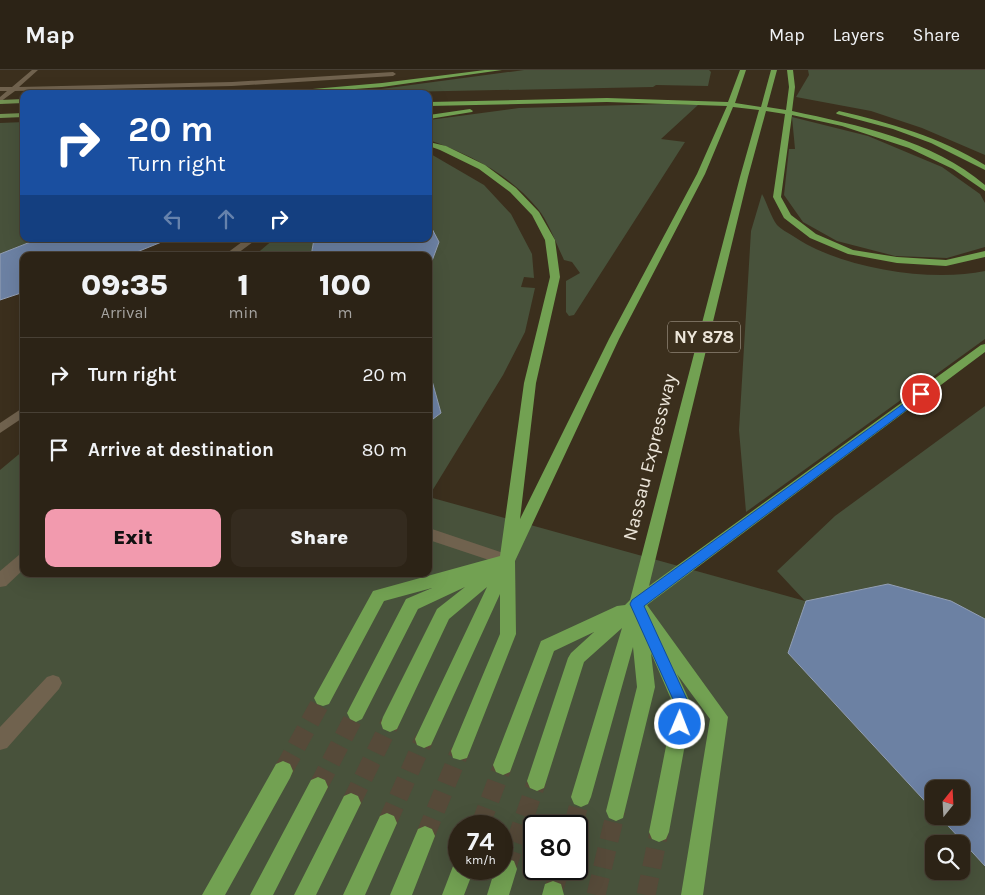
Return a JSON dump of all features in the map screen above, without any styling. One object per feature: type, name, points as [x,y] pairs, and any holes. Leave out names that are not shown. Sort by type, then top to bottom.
[{"type":"highway","points":[[313,90],[382,85],[498,70]]},
{"type":"highway","points":[[424,739],[507,560],[615,338],[702,172],[742,70]]},
{"type":"highway","name":"Nassau Expressway","points":[[581,797],[637,604],[744,177],[774,70]]},
{"type":"highway","points":[[790,70],[792,87],[777,197],[787,216],[813,236],[851,252],[897,260],[946,263],[985,254]]},
{"type":"highway","points":[[518,94],[618,92]]},
{"type":"highway","points":[[730,96],[739,96]]},
{"type":"highway","points":[[758,98],[777,101]]},
{"type":"highway","points":[[432,104],[623,100],[687,101],[749,105],[811,115],[872,131],[925,151],[974,178],[985,189]]},
{"type":"highway","points":[[432,117],[539,102]]},
{"type":"highway","points":[[787,102],[796,104]]},
{"type":"highway","points":[[834,111],[921,137],[971,159],[985,168]]},
{"type":"highway","points":[[432,145],[443,148],[482,167],[512,190],[536,214],[550,240],[555,277],[530,383],[507,560],[508,634],[460,751]]},
{"type":"highway","points":[[536,781],[577,658],[637,604],[985,347]]},
{"type":"highway","points":[[323,698],[379,596],[507,560]]},
{"type":"highway","points":[[356,713],[412,604],[507,560]]},
{"type":"highway","points":[[390,723],[443,614],[507,560]]},
{"type":"highway","points":[[503,765],[546,646],[637,604]]},
{"type":"highway","points":[[616,811],[646,687],[637,604]]},
{"type":"highway","points":[[637,604],[683,706],[659,832]]},
{"type":"highway","points":[[637,604],[719,717],[692,895]]},
{"type":"highway","points":[[213,895],[283,771]]},
{"type":"highway","points":[[261,895],[318,786]]},
{"type":"highway","points":[[305,895],[351,803]]},
{"type":"highway","points":[[354,895],[387,823]]},
{"type":"highway","points":[[401,895],[425,836]]},
{"type":"highway","points":[[454,895],[459,880]]},
{"type":"highway","points":[[498,895],[503,880]]},
{"type":"main road","points":[[0,101],[20,101]]},
{"type":"main road","points":[[0,116],[20,115]]},
{"type":"street","points":[[0,101],[35,70]]},
{"type":"street","points":[[0,89],[223,85],[393,74]]},
{"type":"street","points":[[234,252],[248,242]]},
{"type":"street","points":[[0,429],[20,414]]},
{"type":"street","points":[[432,535],[507,560]]},
{"type":"street","points":[[0,581],[20,563]]},
{"type":"street","points":[[0,741],[53,683]]},
{"type":"green space","points":[[524,70],[709,70],[711,72],[708,86],[656,85],[653,87],[432,91],[374,90]]},
{"type":"green space","points":[[808,70],[985,70],[985,155],[922,128],[871,111],[796,97],[809,75]]},
{"type":"green space","points":[[665,104],[698,105],[661,139],[685,142],[574,315],[569,316],[566,312],[566,281],[580,273],[572,262],[564,260],[549,226],[538,209],[515,186],[488,167],[460,152],[432,141],[432,120],[519,108]]},
{"type":"green space","points":[[792,117],[868,136],[942,167],[980,194],[985,203],[985,247],[947,258],[895,256],[837,241],[803,222],[784,195],[789,149],[795,149]]},
{"type":"green space","points":[[20,122],[20,242],[30,242],[0,254],[0,123]]},
{"type":"green space","points":[[432,155],[484,185],[511,214],[532,254],[534,278],[524,277],[521,287],[535,288],[525,332],[503,375],[432,491],[432,420],[441,413],[432,381],[432,261],[439,242],[432,229]]},
{"type":"green space","points":[[762,194],[777,225],[812,247],[835,257],[886,270],[912,274],[963,274],[985,271],[985,339],[746,512],[739,430],[751,231]]},
{"type":"green space","points":[[270,242],[313,242],[312,252],[259,252]]},
{"type":"green space","points":[[985,406],[985,622],[788,653],[925,801],[925,825],[947,825],[956,835],[925,835],[925,880],[970,880],[970,850],[985,866],[985,895],[0,895],[0,470],[20,453],[20,577],[432,577],[432,498],[805,601],[777,571],[835,516]]},
{"type":"water","points":[[432,229],[439,242],[432,261],[432,252],[312,252],[313,242],[432,242]]},
{"type":"water","points":[[30,242],[162,242],[137,252],[20,252],[20,293],[0,300],[0,254]]},
{"type":"water","points":[[432,381],[441,413],[432,420]]},
{"type":"water","points":[[888,584],[951,601],[985,619],[985,866],[970,850],[970,835],[956,835],[947,825],[970,825],[970,780],[925,780],[925,801],[788,653],[806,601]]},
{"type":"tunnel","points":[[283,771],[323,698]]},
{"type":"tunnel","points":[[318,787],[356,713]]},
{"type":"tunnel","points":[[351,803],[390,723]]},
{"type":"tunnel","points":[[387,823],[424,739]]},
{"type":"tunnel","points":[[425,836],[460,751]]},
{"type":"tunnel","points":[[484,815],[503,765]]},
{"type":"tunnel","points":[[513,849],[537,781]]},
{"type":"tunnel","points":[[576,815],[581,797]]},
{"type":"tunnel","points":[[596,895],[616,811]]},
{"type":"tunnel","points":[[646,895],[659,832]]},
{"type":"tunnel","points":[[553,892],[557,880]]},
{"type":"route","points":[[680,724],[683,706],[637,604],[921,394]]}]
